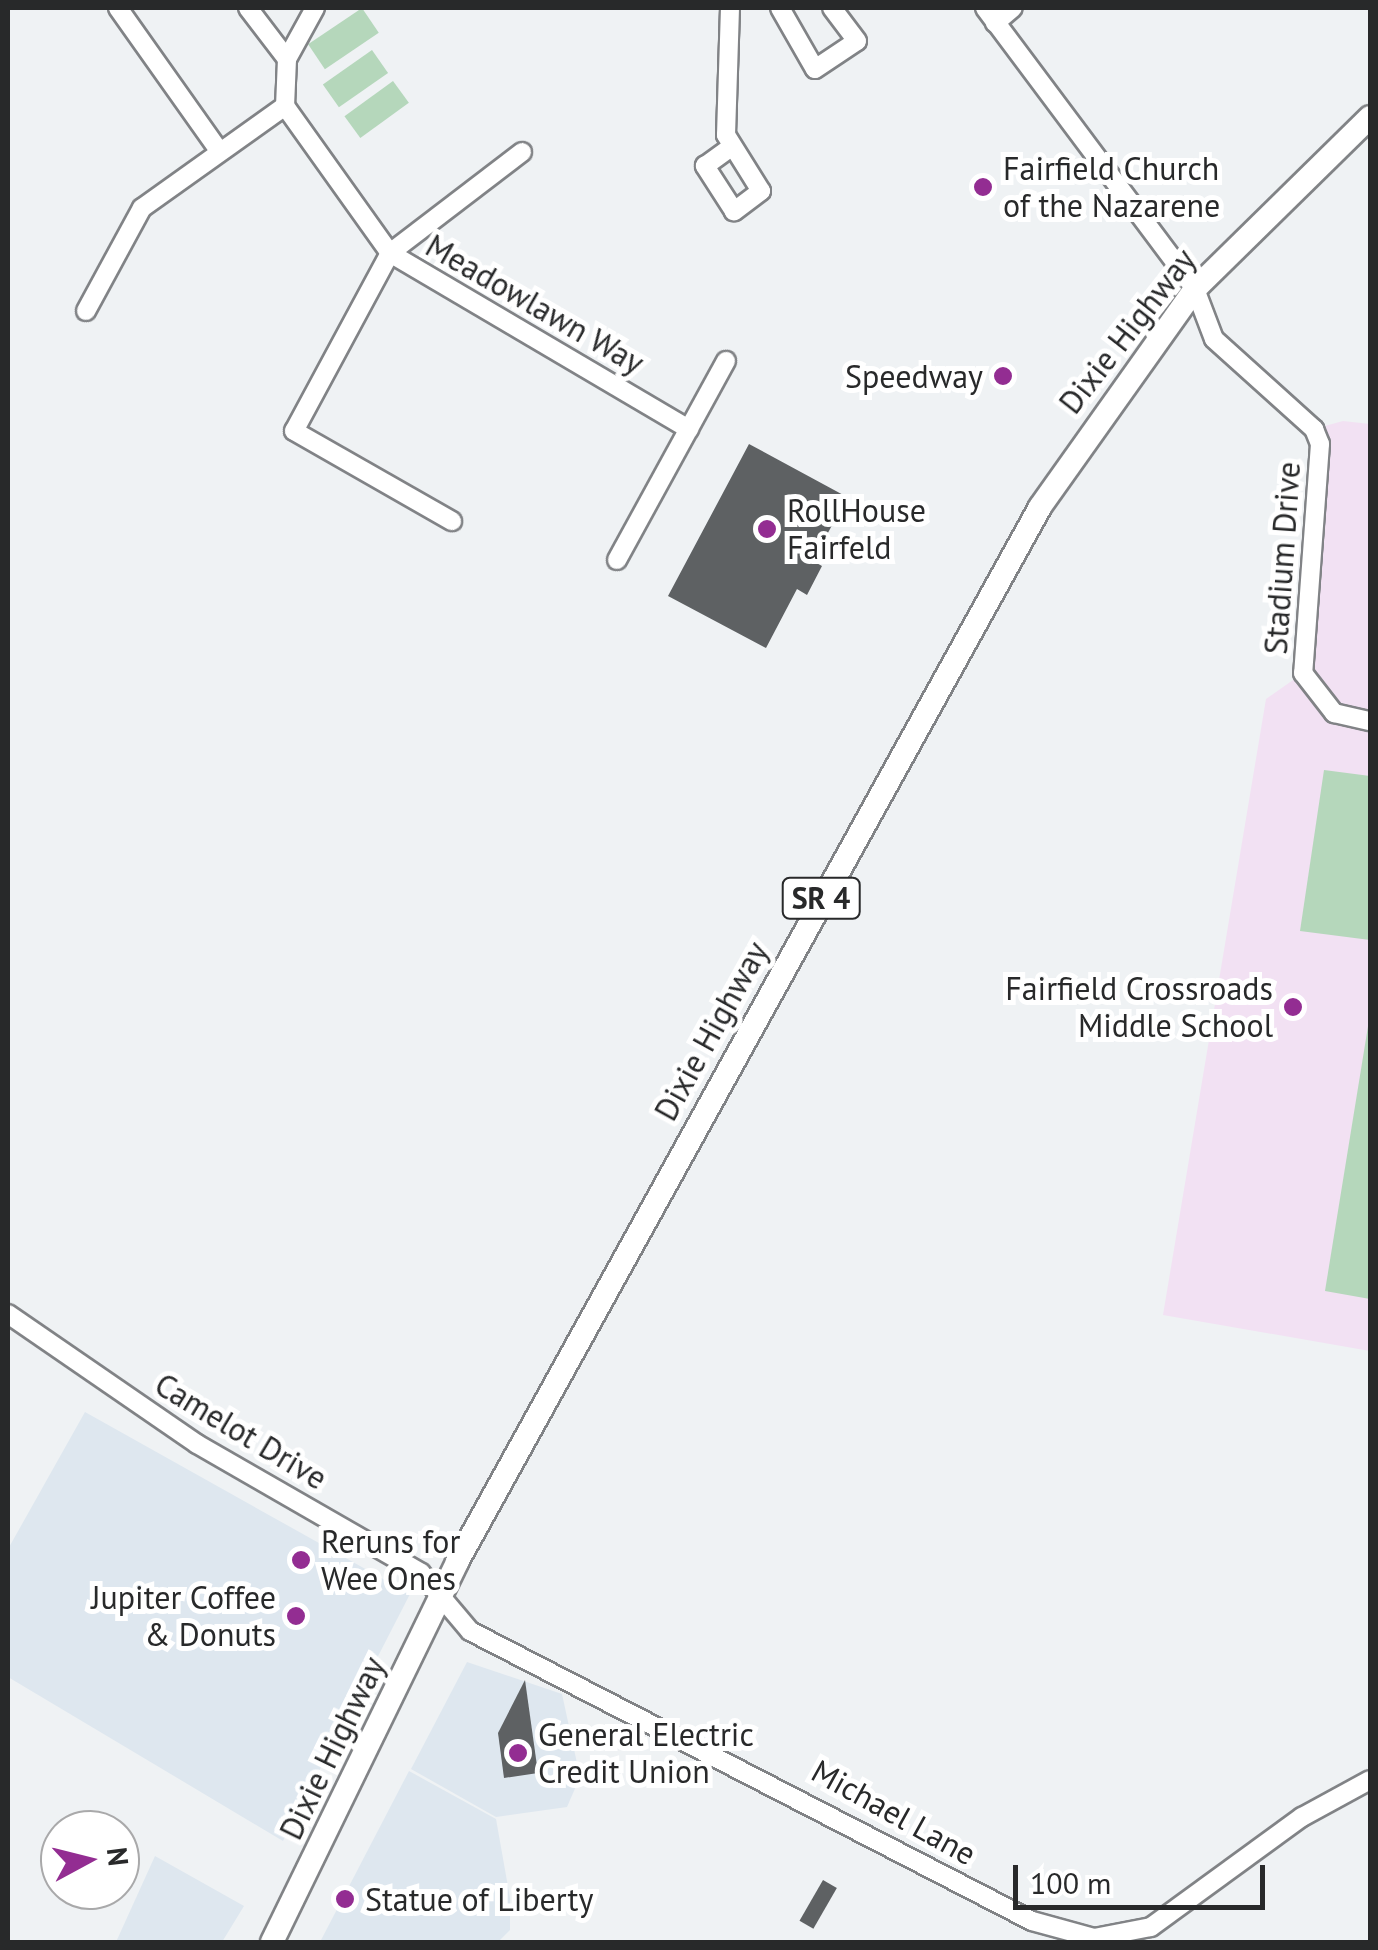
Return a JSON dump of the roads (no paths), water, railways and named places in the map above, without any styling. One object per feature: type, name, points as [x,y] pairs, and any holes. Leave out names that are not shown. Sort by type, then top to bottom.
[{"type":"main road","name":"Dixie Highway","points":[[272,1942],[442,1600],[1040,507],[1195,288],[1370,117]]},
{"type":"street","points":[[118,8],[220,152]]},
{"type":"street","points":[[248,8],[287,59]]},
{"type":"street","points":[[314,8],[287,59],[286,106],[390,253],[294,430],[452,521]]},
{"type":"street","points":[[730,8],[731,147]]},
{"type":"street","points":[[780,8],[815,69],[857,42],[832,8]]},
{"type":"street","points":[[990,15],[1013,8]]},
{"type":"street","name":"Stadium Drive","points":[[990,15],[1195,288],[1214,339],[1320,444],[1303,673],[1334,713],[1370,721]]},
{"type":"street","points":[[86,311],[142,208],[286,106]]},
{"type":"street","name":"Meadowlawn Way","points":[[522,152],[390,253],[689,429]]},
{"type":"street","points":[[617,560],[726,360]]},
{"type":"street","name":"Camelot Drive","points":[[8,1314],[197,1444],[421,1573],[442,1600]]},
{"type":"street","name":"Michael Lane","points":[[442,1600],[470,1631],[1032,1921],[1094,1938],[1151,1927],[1302,1817],[1370,1780]]},
{"type":"place","name":"Fairfield Church of the Nazarene","points":[[983,187]]},
{"type":"place","name":"Speedway","points":[[1003,376]]},
{"type":"place","name":"RollHouse Fairfeld","points":[[767,529]]},
{"type":"place","name":"Fairfield Crossroads Middle School","points":[[1293,1007]]},
{"type":"place","name":"Reruns for Wee Ones","points":[[301,1560]]},
{"type":"place","name":"Jupiter Coffee & Donuts","points":[[296,1616]]},
{"type":"place","name":"General Electric Credit Union","points":[[518,1753]]},
{"type":"place","name":"Statue of Liberty","points":[[345,1899]]}]
